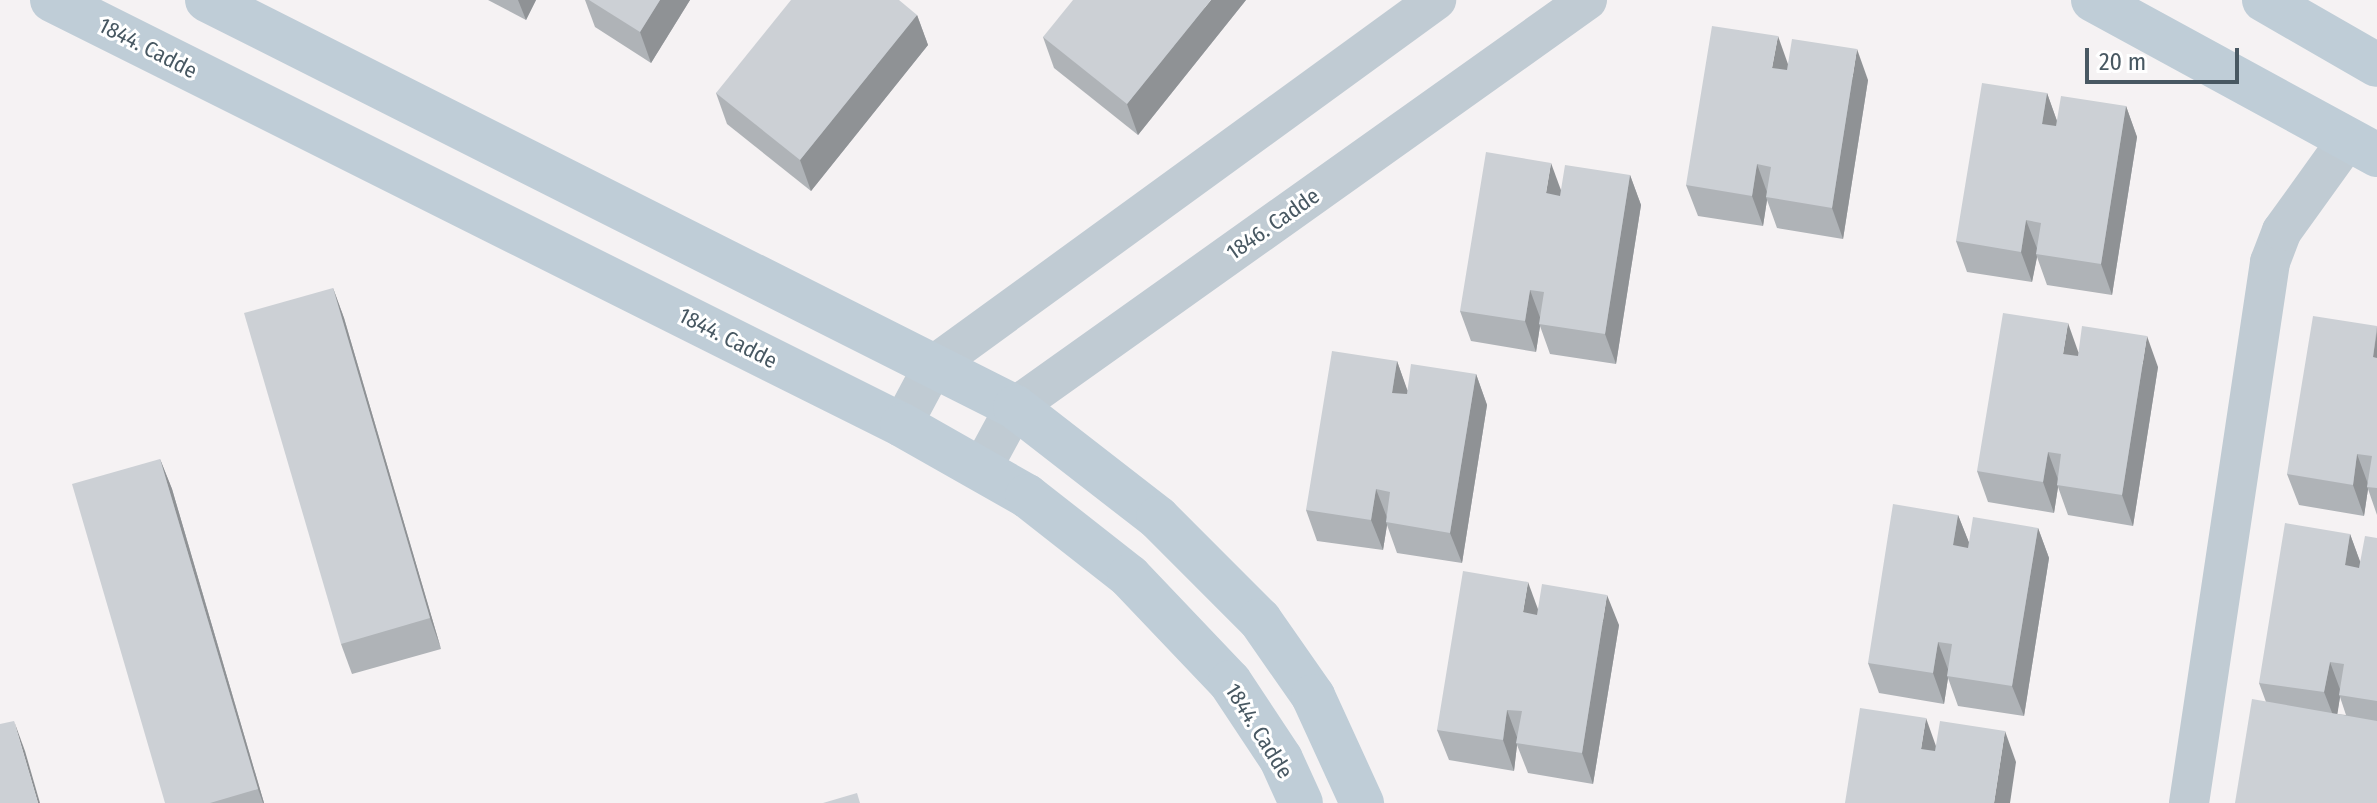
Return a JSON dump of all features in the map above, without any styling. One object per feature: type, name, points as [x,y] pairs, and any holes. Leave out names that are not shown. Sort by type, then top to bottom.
[{"type":"street","name":"1844. Cadde","points":[[52,0],[902,425],[982,468],[1079,533],[1179,626],[1257,720],[1301,803]]},
{"type":"street","points":[[207,0],[1015,407],[1158,518],[1260,620],[1320,709],[1362,803]]},
{"type":"street","points":[[902,425],[934,365],[1436,0]]},
{"type":"street","name":"1846. Cadde","points":[[982,468],[1015,407],[1587,0]]},
{"type":"street","points":[[2093,0],[2362,147],[2282,231],[2270,262],[2189,803]]},
{"type":"street","points":[[2264,0],[2377,65]]},
{"type":"building","points":[[589,0],[660,0],[640,32]]},
{"type":"building","points":[[791,0],[899,0],[917,15],[800,160],[716,93]]},
{"type":"building","points":[[1073,0],[1211,0],[1127,104],[1043,37]]},
{"type":"building","points":[[1712,26],[1778,36],[1772,68],[1787,70],[1792,39],[1857,49],[1832,208],[1766,197],[1771,167],[1757,164],[1752,196],[1686,185]]},
{"type":"building","points":[[1982,83],[2047,93],[2042,124],[2056,126],[2061,96],[2126,106],[2101,264],[2036,254],[2041,223],[2026,220],[2021,252],[1956,241]]},
{"type":"building","points":[[1486,152],[1551,163],[1546,193],[1560,196],[1565,165],[1630,175],[1605,334],[1539,324],[1544,292],[1530,290],[1525,321],[1460,311]]},
{"type":"building","points":[[333,288],[430,618],[341,644],[244,313]]},
{"type":"building","points":[[2003,313],[2068,323],[2063,354],[2078,356],[2082,326],[2147,336],[2122,495],[2057,485],[2061,454],[2048,452],[2043,482],[1977,471]]},
{"type":"building","points":[[2313,316],[2377,326],[2373,357],[2377,358],[2377,488],[2367,487],[2372,456],[2357,454],[2353,485],[2287,474]]},
{"type":"building","points":[[1332,351],[1397,361],[1392,393],[1407,394],[1411,364],[1476,374],[1450,533],[1386,522],[1390,492],[1376,489],[1371,520],[1306,510]]},
{"type":"building","points":[[160,459],[258,789],[210,803],[165,803],[72,484]]},
{"type":"building","points":[[1893,504],[1958,515],[1953,545],[1968,548],[1973,517],[2038,528],[2012,686],[1947,676],[1952,644],[1938,642],[1933,673],[1868,663]]},
{"type":"building","points":[[2285,523],[2350,534],[2345,565],[2359,568],[2365,536],[2377,538],[2377,701],[2339,695],[2344,664],[2330,662],[2324,692],[2259,683]]},
{"type":"building","points":[[1463,571],[1528,582],[1523,612],[1537,615],[1542,584],[1607,595],[1582,753],[1516,743],[1522,711],[1507,710],[1503,740],[1437,730]]},
{"type":"building","points":[[2252,699],[2377,721],[2377,803],[2235,803]]},
{"type":"building","points":[[1860,708],[1926,718],[1921,749],[1935,751],[1940,721],[2005,731],[1994,803],[1845,803]]},
{"type":"building","points":[[14,721],[38,803],[0,803],[0,724]]},
{"type":"building","points":[[857,793],[860,803],[823,803]]}]
